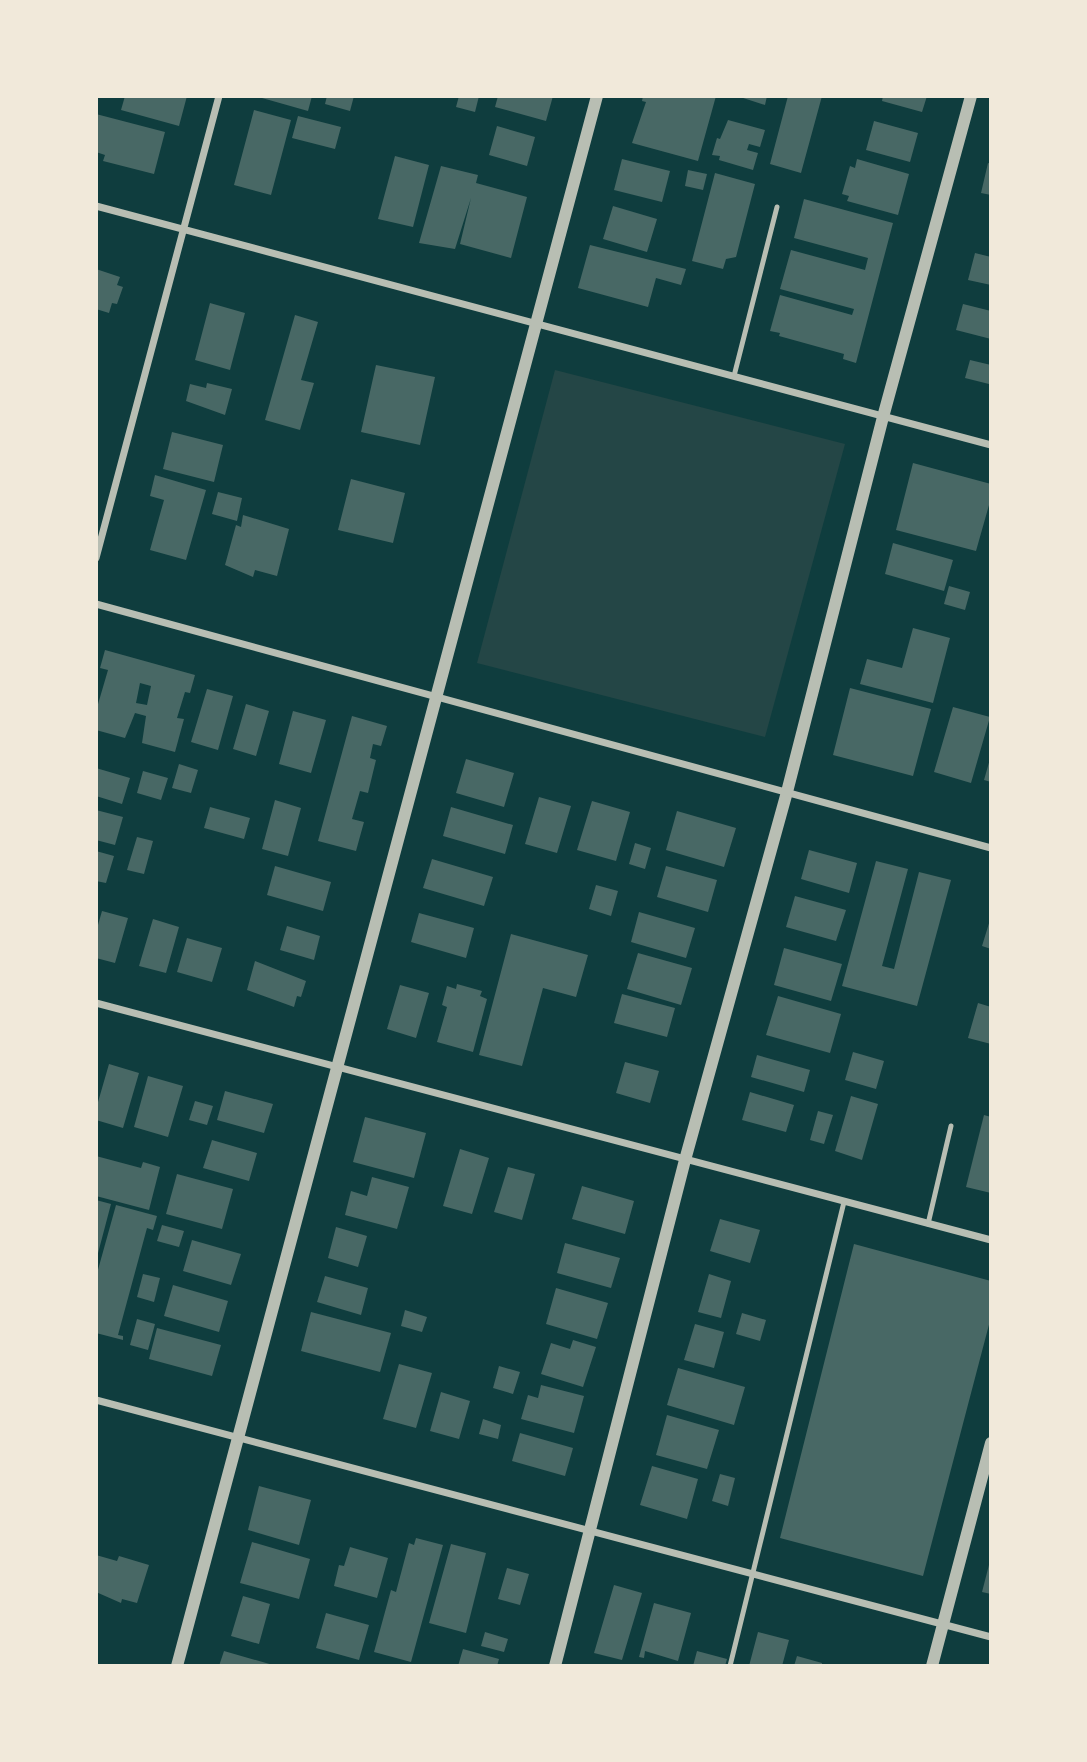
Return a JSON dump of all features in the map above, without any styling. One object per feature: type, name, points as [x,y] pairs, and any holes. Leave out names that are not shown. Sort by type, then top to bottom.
[{"type":"street","points":[[96,558],[219,96]]},
{"type":"street","points":[[177,1666],[597,96]]},
{"type":"street","points":[[555,1666],[592,1531],[685,1160],[788,792],[883,416],[971,96]]},
{"type":"street","points":[[96,206],[991,445]]},
{"type":"street","points":[[96,604],[991,848]]},
{"type":"street","points":[[96,1003],[991,1240]]},
{"type":"street","points":[[96,1400],[991,1637]]},
{"type":"street","points":[[932,1666],[991,1443]]},
{"type":"lane","points":[[734,376],[777,207]]},
{"type":"lane","points":[[928,1224],[951,1126]]},
{"type":"lane","points":[[730,1666],[845,1202]]},
{"type":"shaded area","points":[[555,370],[845,444],[765,737],[477,663]]},
{"type":"building","points":[[125,96],[187,96],[179,126],[121,110]]},
{"type":"building","points":[[255,96],[312,96],[308,111]]},
{"type":"building","points":[[327,96],[354,96],[350,111],[325,104]]},
{"type":"building","points":[[459,96],[479,96],[475,112],[456,107]]},
{"type":"building","points":[[498,96],[553,96],[546,121],[495,107]]},
{"type":"building","points":[[643,96],[716,96],[698,161],[632,143],[646,102],[642,101]]},
{"type":"building","points":[[737,96],[767,96],[765,105]]},
{"type":"building","points":[[788,96],[822,96],[801,173],[770,164]]},
{"type":"building","points":[[883,96],[927,96],[922,112],[882,101]]},
{"type":"building","points":[[254,110],[291,120],[271,195],[234,185]]},
{"type":"building","points":[[96,114],[165,132],[154,174],[103,161],[105,155],[96,152]]},
{"type":"building","points":[[298,116],[341,127],[335,149],[292,138]]},
{"type":"building","points":[[728,120],[765,130],[760,147],[749,144],[747,150],[758,153],[753,170],[719,160],[720,156],[712,155],[717,138],[720,139]]},
{"type":"building","points":[[874,121],[918,133],[910,162],[866,150]]},
{"type":"building","points":[[497,126],[535,137],[527,166],[489,155]]},
{"type":"building","points":[[395,156],[429,165],[413,227],[378,219]]},
{"type":"building","points":[[622,159],[670,171],[662,202],[614,190]]},
{"type":"building","points":[[857,159],[909,174],[898,215],[847,201],[849,196],[842,194],[850,166],[855,168]]},
{"type":"building","points":[[988,163],[991,164],[991,195],[981,193]]},
{"type":"building","points":[[441,166],[478,175],[476,183],[527,197],[511,258],[460,244],[471,198],[455,249],[419,243]]},
{"type":"building","points":[[688,170],[707,174],[703,190],[685,186]]},
{"type":"building","points":[[715,173],[755,184],[736,257],[726,259],[723,269],[692,261]]},
{"type":"building","points":[[804,199],[893,223],[856,363],[843,359],[844,354],[779,336],[780,333],[770,331],[780,295],[852,315],[854,309],[780,289],[791,250],[865,270],[868,258],[794,238]]},
{"type":"building","points":[[613,206],[657,219],[647,252],[603,239]]},
{"type":"building","points":[[590,245],[686,269],[681,285],[656,278],[648,307],[578,288]]},
{"type":"building","points":[[975,253],[991,257],[991,285],[968,280]]},
{"type":"building","points":[[96,269],[120,277],[117,285],[123,287],[117,304],[112,303],[109,313],[96,309]]},
{"type":"building","points":[[210,303],[245,313],[230,370],[195,360]]},
{"type":"building","points":[[963,304],[991,311],[991,339],[956,330]]},
{"type":"building","points":[[295,315],[318,322],[301,380],[314,383],[300,430],[265,420]]},
{"type":"building","points":[[970,360],[991,365],[989,384],[965,378]]},
{"type":"building","points":[[376,365],[435,377],[420,445],[361,432]]},
{"type":"building","points":[[207,383],[232,389],[225,415],[186,401],[190,384],[206,388]]},
{"type":"building","points":[[172,432],[223,445],[214,482],[163,469]]},
{"type":"building","points":[[913,463],[991,484],[991,498],[976,551],[896,530]]},
{"type":"building","points":[[155,475],[206,490],[186,560],[150,550],[164,500],[150,496]]},
{"type":"building","points":[[351,479],[405,493],[393,543],[338,530]]},
{"type":"building","points":[[218,492],[242,498],[237,521],[212,514]]},
{"type":"building","points":[[243,515],[289,529],[277,576],[255,570],[253,577],[225,565],[236,525],[241,527]]},
{"type":"building","points":[[893,543],[953,560],[944,591],[885,574]]},
{"type":"building","points":[[949,586],[970,592],[965,610],[944,604]]},
{"type":"building","points":[[913,628],[950,638],[933,703],[860,684],[867,659],[902,668]]},
{"type":"building","points":[[105,650],[195,675],[190,693],[185,692],[177,718],[184,719],[175,752],[142,743],[146,716],[135,713],[125,738],[96,730],[96,711],[108,670],[100,668]],"holes":[[[140,683],[151,686],[147,705],[136,703]]]},
{"type":"building","points":[[850,688],[931,709],[913,776],[833,755]]},
{"type":"building","points":[[207,689],[233,696],[218,750],[191,742]]},
{"type":"building","points":[[246,704],[269,711],[256,756],[233,749]]},
{"type":"building","points":[[953,707],[990,717],[971,783],[934,772]]},
{"type":"building","points":[[293,711],[326,720],[311,773],[279,764]]},
{"type":"building","points":[[352,716],[387,726],[381,746],[373,744],[370,758],[376,760],[368,793],[360,791],[352,819],[364,822],[356,851],[318,841]]},
{"type":"building","points":[[466,759],[514,773],[504,807],[456,793]]},
{"type":"building","points":[[991,759],[991,782],[984,780]]},
{"type":"building","points":[[179,764],[198,770],[191,793],[172,788]]},
{"type":"building","points":[[96,768],[130,778],[122,804],[96,796]]},
{"type":"building","points":[[143,771],[168,778],[161,800],[137,793]]},
{"type":"building","points":[[539,797],[571,806],[557,853],[525,844]]},
{"type":"building","points":[[275,800],[301,808],[288,856],[262,849]]},
{"type":"building","points":[[592,801],[630,812],[616,861],[577,850]]},
{"type":"building","points":[[210,807],[250,818],[244,839],[204,828]]},
{"type":"building","points":[[451,807],[513,825],[505,854],[443,836]]},
{"type":"building","points":[[96,810],[123,817],[115,845],[96,840]]},
{"type":"building","points":[[677,811],[736,828],[724,867],[666,850]]},
{"type":"building","points":[[137,837],[153,841],[144,874],[127,870]]},
{"type":"building","points":[[635,843],[651,848],[645,869],[629,864]]},
{"type":"building","points":[[809,850],[857,863],[849,893],[801,879]]},
{"type":"building","points":[[96,851],[114,856],[106,883],[96,881]]},
{"type":"building","points":[[432,859],[493,877],[484,906],[423,888]]},
{"type":"building","points":[[876,861],[908,869],[882,966],[894,969],[919,872],[951,880],[917,1006],[842,986]]},
{"type":"building","points":[[275,866],[331,882],[323,911],[267,895]]},
{"type":"building","points":[[666,866],[717,880],[708,912],[657,897]]},
{"type":"building","points":[[596,885],[618,891],[611,916],[589,909]]},
{"type":"building","points":[[795,896],[846,910],[836,941],[786,927]]},
{"type":"building","points":[[102,911],[128,918],[115,963],[96,958],[96,932]]},
{"type":"building","points":[[639,912],[695,928],[686,958],[631,942]]},
{"type":"building","points":[[419,913],[474,928],[466,958],[411,942]]},
{"type":"building","points":[[153,919],[179,927],[166,973],[139,966]]},
{"type":"building","points":[[991,920],[991,949],[982,946]]},
{"type":"building","points":[[287,926],[320,936],[314,960],[280,950]]},
{"type":"building","points":[[511,934],[588,955],[576,997],[543,988],[522,1066],[479,1055]]},
{"type":"building","points":[[187,938],[222,948],[212,982],[177,972]]},
{"type":"building","points":[[784,948],[842,964],[831,1001],[774,985]]},
{"type":"building","points":[[638,953],[692,968],[681,1005],[627,989]]},
{"type":"building","points":[[255,961],[306,981],[301,997],[297,996],[294,1007],[247,990]]},
{"type":"building","points":[[457,984],[482,991],[480,996],[487,999],[473,1052],[437,1042],[447,1007],[442,1005],[447,986],[456,989]]},
{"type":"building","points":[[400,985],[429,993],[416,1038],[387,1029]]},
{"type":"building","points":[[622,994],[675,1008],[667,1037],[614,1023]]},
{"type":"building","points":[[778,996],[841,1014],[830,1053],[766,1035]]},
{"type":"building","points":[[978,1003],[991,1007],[991,1044],[968,1038]]},
{"type":"building","points":[[853,1052],[884,1061],[876,1089],[845,1080]]},
{"type":"building","points":[[757,1055],[810,1070],[804,1092],[751,1077]]},
{"type":"building","points":[[625,1062],[659,1071],[650,1103],[616,1093]]},
{"type":"building","points":[[109,1064],[139,1073],[123,1128],[96,1120],[96,1109]]},
{"type":"building","points":[[148,1076],[183,1086],[168,1137],[134,1127]]},
{"type":"building","points":[[225,1091],[273,1104],[264,1133],[217,1120]]},
{"type":"building","points":[[750,1092],[794,1105],[786,1132],[742,1120]]},
{"type":"building","points":[[851,1096],[878,1104],[862,1160],[835,1151]]},
{"type":"building","points":[[195,1101],[213,1106],[207,1125],[189,1120]]},
{"type":"building","points":[[818,1111],[833,1115],[824,1144],[810,1140]]},
{"type":"building","points":[[984,1115],[991,1117],[991,1193],[966,1187]]},
{"type":"building","points":[[365,1117],[426,1133],[414,1178],[353,1162]]},
{"type":"building","points":[[212,1140],[257,1153],[249,1181],[203,1168]]},
{"type":"building","points":[[460,1149],[489,1158],[472,1214],[443,1206]]},
{"type":"building","points":[[96,1156],[141,1168],[143,1162],[160,1167],[149,1210],[96,1196]]},
{"type":"building","points":[[508,1167],[535,1174],[522,1220],[494,1212]]},
{"type":"building","points":[[177,1174],[233,1189],[222,1229],[166,1214]]},
{"type":"building","points":[[372,1177],[409,1187],[397,1229],[345,1215],[351,1191],[367,1196]]},
{"type":"building","points":[[582,1186],[634,1201],[625,1234],[572,1219]]},
{"type":"building","points":[[96,1200],[111,1204],[97,1257],[96,1257]]},
{"type":"building","points":[[116,1205],[157,1216],[153,1230],[147,1228],[118,1335],[123,1336],[123,1340],[96,1333],[96,1277]]},
{"type":"building","points":[[720,1219],[760,1230],[750,1263],[710,1251]]},
{"type":"building","points":[[162,1225],[184,1231],[179,1247],[157,1241]]},
{"type":"building","points":[[336,1227],[367,1236],[358,1267],[328,1258]]},
{"type":"building","points":[[192,1240],[241,1254],[231,1285],[183,1271]]},
{"type":"building","points":[[565,1243],[620,1258],[611,1288],[557,1273]]},
{"type":"building","points":[[854,1244],[991,1281],[991,1317],[923,1576],[780,1538]]},
{"type":"building","points":[[143,1274],[160,1278],[154,1302],[137,1297]]},
{"type":"building","points":[[709,1274],[731,1281],[721,1318],[698,1312]]},
{"type":"building","points":[[325,1276],[368,1288],[361,1315],[317,1302]]},
{"type":"building","points":[[173,1285],[228,1301],[219,1332],[164,1316]]},
{"type":"building","points":[[556,1288],[608,1303],[597,1339],[546,1324]]},
{"type":"building","points":[[405,1310],[427,1317],[422,1332],[401,1326]]},
{"type":"building","points":[[311,1312],[391,1333],[380,1372],[301,1351]]},
{"type":"building","points":[[742,1313],[766,1320],[760,1341],[736,1334]]},
{"type":"building","points":[[137,1319],[155,1324],[148,1350],[130,1345]]},
{"type":"building","points":[[695,1324],[724,1332],[714,1368],[684,1360]]},
{"type":"building","points":[[157,1328],[221,1345],[212,1376],[149,1359]]},
{"type":"building","points":[[573,1340],[596,1347],[583,1387],[541,1374],[551,1343],[570,1349]]},
{"type":"building","points":[[399,1364],[432,1373],[416,1428],[383,1419]]},
{"type":"building","points":[[499,1366],[520,1372],[513,1394],[493,1388]]},
{"type":"building","points":[[678,1368],[745,1387],[734,1425],[667,1405]]},
{"type":"building","points":[[541,1385],[584,1396],[574,1433],[521,1419],[528,1395],[538,1398]]},
{"type":"building","points":[[441,1392],[470,1401],[459,1439],[430,1431]]},
{"type":"building","points":[[667,1415],[719,1430],[707,1469],[656,1455]]},
{"type":"building","points":[[483,1419],[501,1425],[498,1439],[479,1434]]},
{"type":"building","points":[[520,1433],[573,1448],[565,1476],[512,1461]]},
{"type":"building","points":[[652,1466],[698,1479],[687,1519],[640,1505]]},
{"type":"building","points":[[720,1474],[735,1478],[728,1506],[712,1501]]},
{"type":"building","points":[[259,1486],[311,1500],[299,1545],[248,1530]]},
{"type":"building","points":[[416,1538],[443,1545],[411,1662],[374,1652],[391,1590],[396,1592],[409,1543],[414,1545]]},
{"type":"building","points":[[252,1542],[310,1559],[299,1599],[240,1583]]},
{"type":"building","points":[[451,1544],[486,1553],[466,1633],[429,1623]]},
{"type":"building","points":[[350,1547],[388,1558],[377,1598],[334,1586],[339,1565],[344,1566]]},
{"type":"building","points":[[96,1555],[117,1561],[119,1556],[149,1565],[137,1603],[122,1599],[121,1603],[96,1592]]},
{"type":"building","points":[[991,1561],[991,1594],[982,1592]]},
{"type":"building","points":[[507,1568],[529,1574],[520,1605],[498,1599]]},
{"type":"building","points":[[614,1585],[642,1593],[622,1660],[594,1653]]},
{"type":"building","points":[[243,1596],[270,1604],[259,1644],[231,1636]]},
{"type":"building","points":[[654,1603],[691,1613],[678,1661],[645,1651],[644,1658],[639,1657]]},
{"type":"building","points":[[326,1613],[369,1625],[359,1660],[316,1648]]},
{"type":"building","points":[[485,1632],[508,1639],[504,1652],[481,1646]]},
{"type":"building","points":[[758,1632],[789,1640],[782,1666],[749,1666]]},
{"type":"building","points":[[463,1649],[499,1659],[497,1666],[458,1666]]},
{"type":"building","points":[[224,1651],[273,1665],[273,1666],[219,1666]]},
{"type":"building","points":[[697,1651],[727,1659],[725,1666],[693,1666]]},
{"type":"building","points":[[797,1656],[822,1663],[822,1666],[794,1666]]}]
